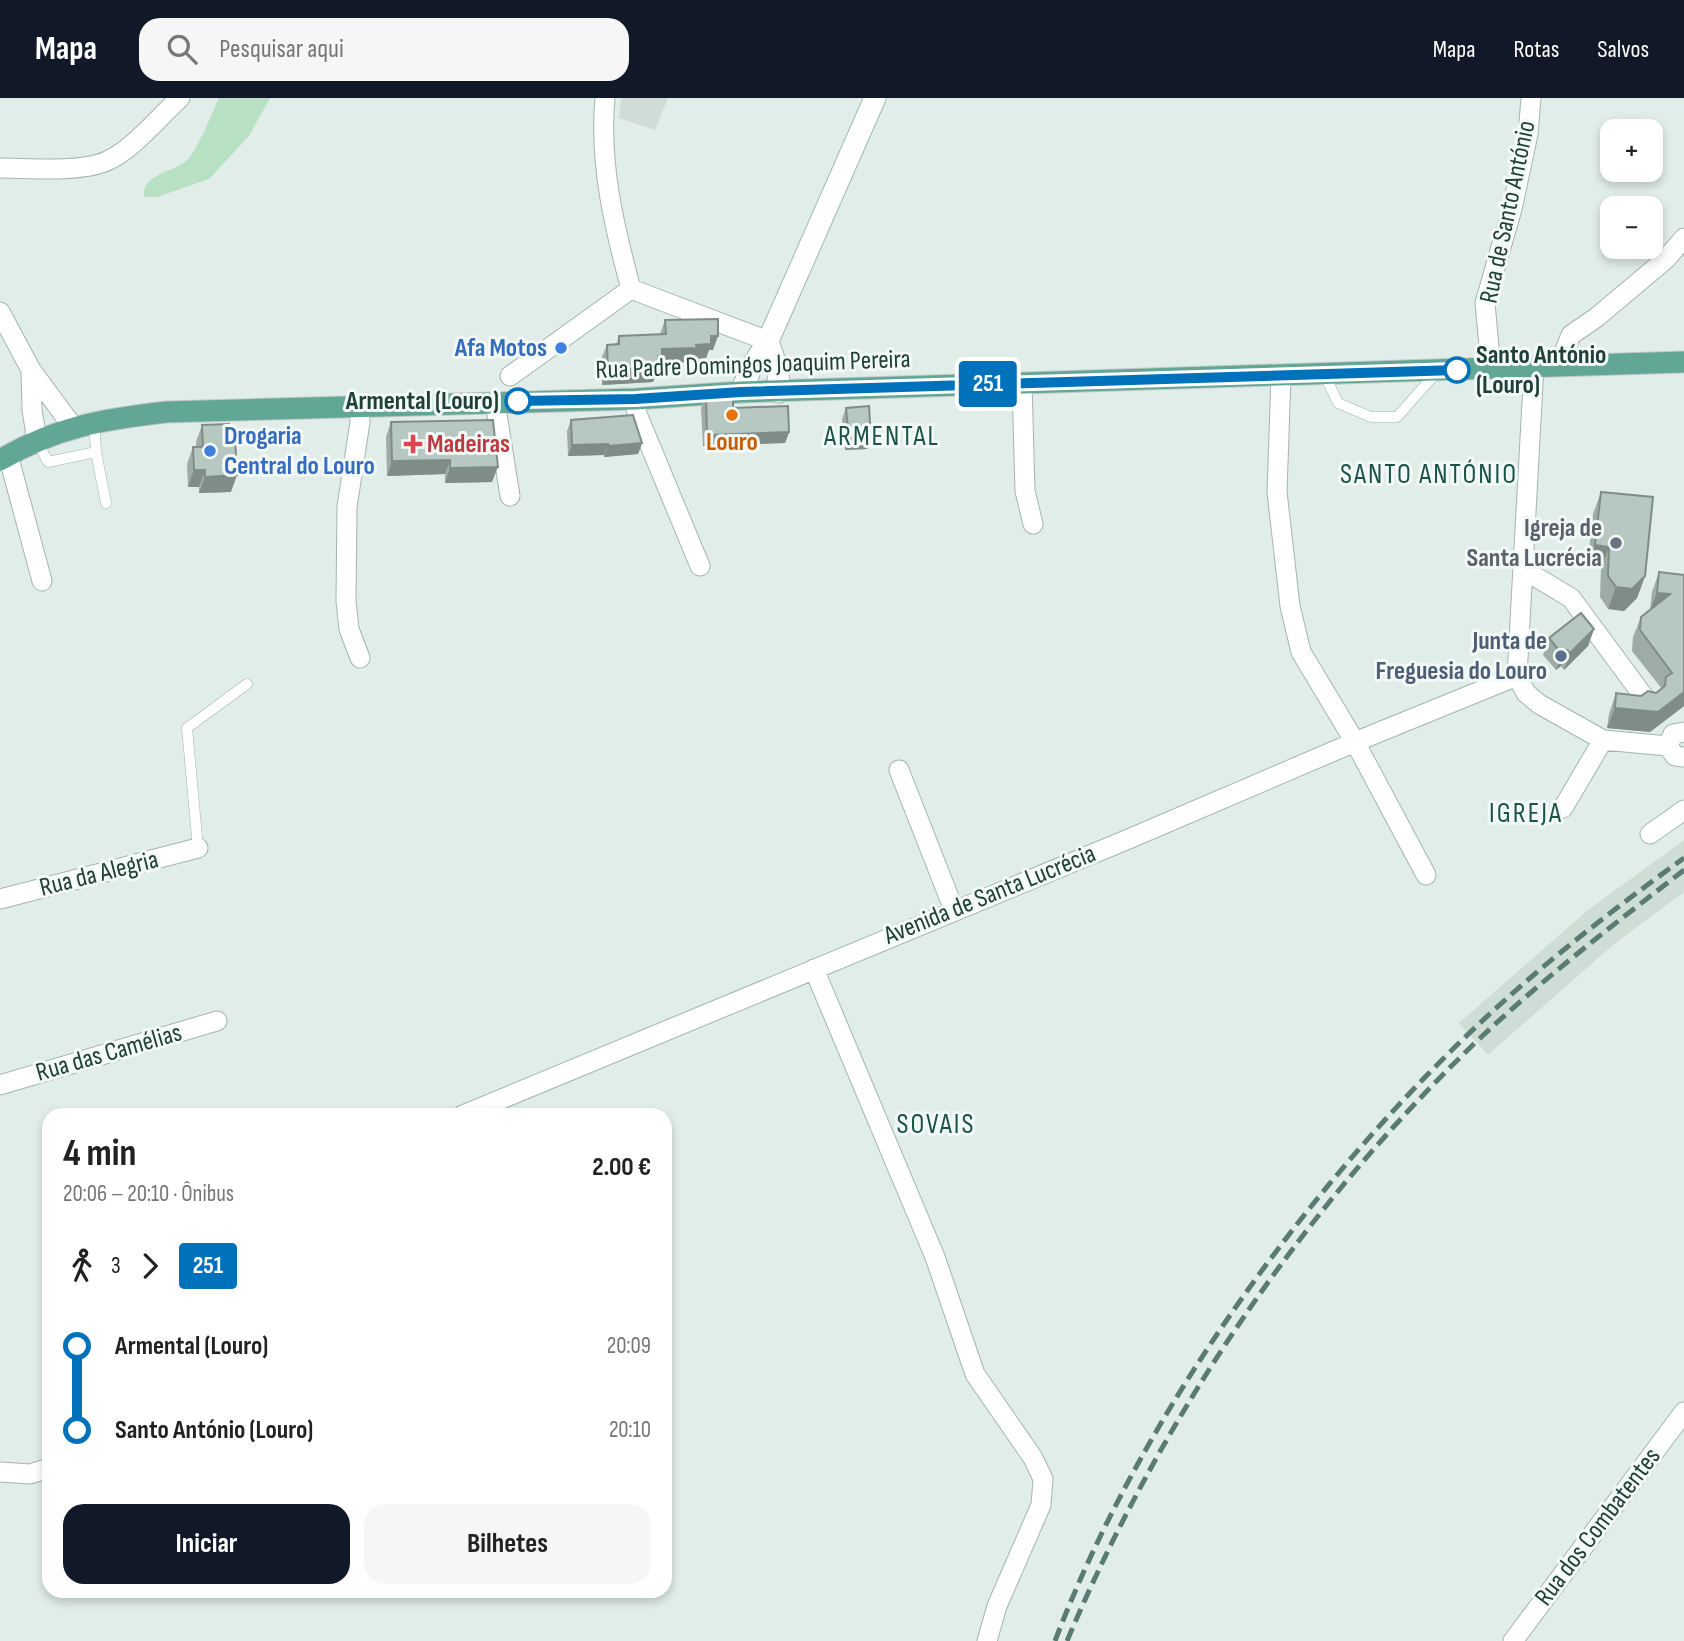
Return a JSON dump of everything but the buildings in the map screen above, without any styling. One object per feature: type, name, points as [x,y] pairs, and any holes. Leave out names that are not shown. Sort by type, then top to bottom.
[{"type":"main road","points":[[741,392],[751,368],[768,341],[874,98]]},
{"type":"main road","points":[[768,341],[778,371],[779,392]]},
{"type":"main road","name":"Rua Padre Domingos Joaquim Pereira","points":[[4,457],[37,441],[94,421],[167,412],[635,399],[741,392],[1684,362]]},
{"type":"street","points":[[0,169],[92,166],[110,160],[127,148],[180,98]]},
{"type":"street","points":[[605,98],[603,119],[606,172],[612,218],[631,289]]},
{"type":"street","name":"Rua de Santo António","points":[[1491,368],[1485,303],[1512,209],[1528,134],[1531,98]]},
{"type":"street","points":[[1559,365],[1571,335],[1597,317],[1666,259],[1684,238]]},
{"type":"street","points":[[631,289],[768,341]]},
{"type":"street","points":[[510,376],[631,289]]},
{"type":"street","points":[[0,312],[31,370],[73,427]]},
{"type":"street","points":[[1534,366],[1517,676],[1526,693],[1539,704],[1602,740],[1676,751],[1673,734],[1684,732]]},
{"type":"street","points":[[31,370],[32,410],[37,441]]},
{"type":"street","points":[[1281,376],[1277,492],[1290,606],[1301,652],[1355,742],[1426,875]]},
{"type":"street","points":[[1022,383],[1025,491],[1033,524]]},
{"type":"street","points":[[635,399],[636,414],[700,566]]},
{"type":"street","points":[[495,402],[510,496]]},
{"type":"street","points":[[359,405],[360,422],[347,506],[346,601],[349,629],[360,659]]},
{"type":"street","points":[[4,457],[41,581]]},
{"type":"street","points":[[1524,570],[1571,598],[1647,701]]},
{"type":"street","name":"Avenida de Santa Lucrécia","points":[[480,1108],[1517,676]]},
{"type":"street","points":[[1563,808],[1602,740]]},
{"type":"street","points":[[899,770],[954,910]]},
{"type":"street","points":[[1650,834],[1684,810]]},
{"type":"street","name":"Rua da Alegria","points":[[0,899],[198,848]]},
{"type":"street","points":[[814,969],[935,1257],[975,1374],[1033,1458],[1043,1479],[1041,1505],[997,1606],[987,1641]]},
{"type":"street","name":"Rua das Camélias","points":[[0,1085],[217,1021]]},
{"type":"street","name":"Rua dos Combatentes","points":[[1513,1641],[1684,1412]]},
{"type":"street","points":[[0,1472],[30,1474],[42,1470]]},
{"type":"lane","points":[[1324,374],[1338,403],[1371,417],[1397,417],[1438,370]]},
{"type":"lane","points":[[94,421],[96,452],[106,503]]},
{"type":"lane","points":[[37,441],[48,462],[96,452]]},
{"type":"lane","points":[[198,848],[187,728],[247,684]]},
{"type":"shaded area","points":[[621,98],[668,98],[655,130],[619,118]]},
{"type":"shaded area","points":[[1684,840],[1684,892],[1614,944],[1488,1055],[1459,1023],[1588,910]]},
{"type":"green space","points":[[219,98],[270,98],[249,136],[209,179],[157,197],[144,197],[144,189],[148,183],[190,157]]},
{"type":"railway","points":[[1055,1641],[1091,1555],[1135,1469],[1185,1384],[1240,1302],[1299,1222],[1362,1146],[1427,1075],[1494,1010],[1587,931],[1684,858]]},
{"type":"railway","points":[[1067,1641],[1104,1558],[1146,1477],[1192,1398],[1241,1321],[1294,1247],[1351,1175],[1412,1107],[1501,1019],[1578,953],[1684,870]]},
{"type":"bus line","name":"251","points":[[518,401],[1457,370]]},
{"type":"place","name":"Afa Motos","points":[[561,348]]},
{"type":"place","name":"Santo António (Louro)","points":[[1457,370]]},
{"type":"place","name":"Armental (Louro)","points":[[518,401]]},
{"type":"place","name":"Louro","points":[[732,415]]},
{"type":"place","name":"Madeiras","points":[[413,444]]},
{"type":"place","name":"Drogaria Central do Louro","points":[[210,451]]},
{"type":"place","name":"Igreja de Santa Lucrécia","points":[[1616,543]]},
{"type":"place","name":"Junta de Freguesia do Louro","points":[[1561,656]]},
{"type":"district","name":"ARMENTAL","points":[[882,436]]},
{"type":"district","name":"SANTO ANTÓNIO","points":[[1429,474]]},
{"type":"district","name":"IGREJA","points":[[1526,813]]},
{"type":"district","name":"SOVAIS","points":[[936,1124]]}]
